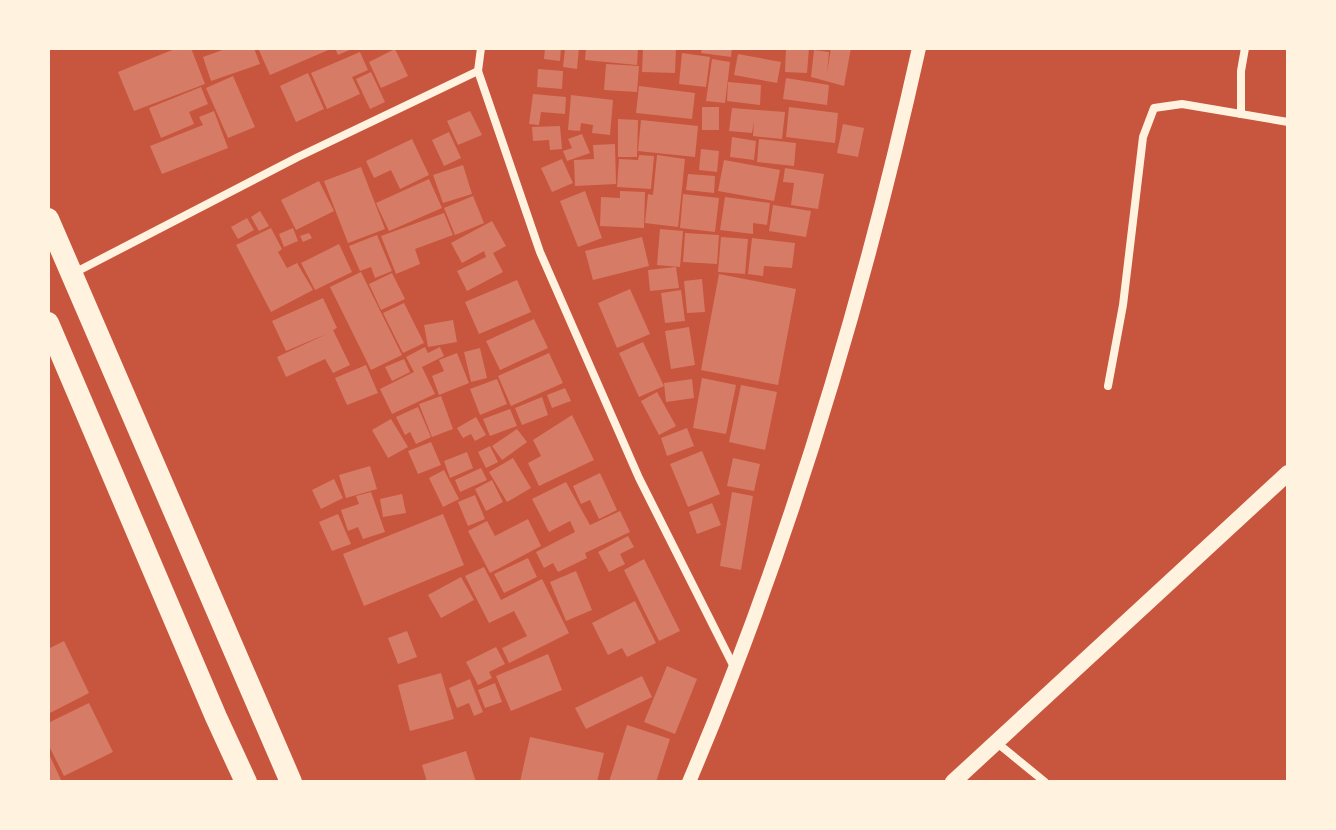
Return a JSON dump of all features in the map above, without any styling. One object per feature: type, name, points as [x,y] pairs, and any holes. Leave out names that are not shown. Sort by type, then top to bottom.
[{"type":"highway","points":[[48,219],[291,782]]},
{"type":"highway","points":[[48,323],[246,782]]},
{"type":"main road","points":[[953,782],[1288,473]]},
{"type":"street","points":[[481,48],[478,71],[540,252],[639,478],[736,671]]},
{"type":"street","points":[[689,782],[736,671],[824,415],[888,187],[919,48]]},
{"type":"street","points":[[1241,114],[1241,71],[1245,48]]},
{"type":"street","points":[[73,274],[298,157],[478,71]]},
{"type":"street","points":[[1108,386],[1123,305],[1143,137],[1154,108],[1182,104],[1288,122]]},
{"type":"street","points":[[996,742],[1045,782]]},
{"type":"building","points":[[177,48],[191,48],[205,84],[134,111],[118,72]]},
{"type":"building","points":[[228,48],[254,48],[260,64],[211,81],[203,57]]},
{"type":"building","points":[[258,48],[333,48],[270,75]]},
{"type":"building","points":[[335,48],[354,48],[338,55]]},
{"type":"building","points":[[545,48],[561,48],[560,61],[544,59]]},
{"type":"building","points":[[565,48],[579,48],[577,69],[563,67]]},
{"type":"building","points":[[586,48],[638,48],[637,65],[585,60]]},
{"type":"building","points":[[643,48],[676,48],[675,73],[642,72]]},
{"type":"building","points":[[702,48],[732,48],[731,57],[701,53]]},
{"type":"building","points":[[786,48],[809,48],[807,73],[785,72]]},
{"type":"building","points":[[831,48],[851,48],[844,86],[811,77],[814,50],[829,52],[827,73]]},
{"type":"building","points":[[395,49],[408,76],[381,88],[369,62]]},
{"type":"building","points":[[360,52],[368,70],[352,77],[360,94],[327,109],[311,73]]},
{"type":"building","points":[[682,53],[710,57],[706,87],[679,84]]},
{"type":"building","points":[[738,54],[781,62],[777,83],[734,75]]},
{"type":"building","points":[[712,59],[730,62],[725,103],[706,101]]},
{"type":"building","points":[[606,64],[639,66],[637,92],[604,90]]},
{"type":"building","points":[[538,69],[563,71],[562,89],[537,87]]},
{"type":"building","points":[[371,72],[385,102],[370,109],[356,79]]},
{"type":"building","points":[[308,73],[324,109],[296,122],[280,86]]},
{"type":"building","points":[[233,76],[255,127],[228,138],[206,88]]},
{"type":"building","points":[[786,78],[829,85],[827,105],[783,99]]},
{"type":"building","points":[[728,82],[761,85],[760,105],[727,101]]},
{"type":"building","points":[[639,86],[695,93],[692,119],[636,113]]},
{"type":"building","points":[[201,87],[208,104],[189,112],[194,124],[161,138],[149,108]]},
{"type":"building","points":[[533,94],[566,97],[565,114],[541,112],[539,125],[529,124]]},
{"type":"building","points":[[571,95],[613,100],[610,135],[592,133],[593,125],[581,123],[580,131],[568,130]]},
{"type":"building","points":[[702,107],[719,107],[719,130],[702,130]]},
{"type":"building","points":[[789,107],[838,113],[835,143],[786,137]]},
{"type":"building","points":[[732,108],[785,112],[782,139],[753,136],[754,121],[752,133],[729,131]]},
{"type":"building","points":[[214,111],[228,148],[162,174],[150,146],[203,125],[199,117]]},
{"type":"building","points":[[470,111],[482,135],[458,145],[447,121]]},
{"type":"building","points":[[618,119],[638,120],[637,157],[618,157]]},
{"type":"building","points":[[641,120],[698,126],[695,157],[638,151]]},
{"type":"building","points":[[843,124],[864,128],[858,157],[837,153]]},
{"type":"building","points":[[560,126],[562,149],[550,150],[549,140],[533,141],[532,127]]},
{"type":"building","points":[[449,132],[461,158],[444,166],[432,140]]},
{"type":"building","points":[[582,134],[590,153],[567,161],[563,151],[572,148],[568,139]]},
{"type":"building","points":[[732,137],[756,141],[754,160],[730,157]]},
{"type":"building","points":[[412,139],[429,175],[400,189],[391,170],[374,178],[366,161]]},
{"type":"building","points":[[759,139],[796,143],[794,166],[757,162]]},
{"type":"building","points":[[615,144],[616,184],[575,186],[574,160],[594,159],[593,145]]},
{"type":"building","points":[[701,149],[719,151],[717,172],[699,170]]},
{"type":"building","points":[[639,155],[654,156],[651,189],[617,187],[619,159],[638,160]]},
{"type":"building","points":[[657,155],[685,159],[678,227],[645,223],[648,194],[653,195]]},
{"type":"building","points":[[562,159],[573,183],[552,192],[541,168]]},
{"type":"building","points":[[724,160],[780,170],[774,201],[718,191]]},
{"type":"building","points":[[463,165],[472,194],[443,203],[433,175]]},
{"type":"building","points":[[361,167],[385,229],[348,243],[324,181]]},
{"type":"building","points":[[785,168],[824,174],[818,209],[791,205],[794,183],[783,182]]},
{"type":"building","points":[[688,174],[715,176],[714,193],[686,190]]},
{"type":"building","points":[[429,179],[442,208],[389,231],[376,203]]},
{"type":"building","points":[[319,181],[334,211],[296,230],[281,200]]},
{"type":"building","points":[[585,191],[602,238],[578,247],[560,201]]},
{"type":"building","points":[[620,191],[645,192],[644,228],[600,226],[601,197],[620,198]]},
{"type":"building","points":[[683,194],[719,198],[715,232],[680,228]]},
{"type":"building","points":[[473,196],[484,223],[455,235],[444,208]]},
{"type":"building","points":[[725,197],[770,203],[767,225],[753,223],[753,234],[720,230]]},
{"type":"building","points":[[773,205],[811,211],[806,237],[769,231]]},
{"type":"building","points":[[260,211],[269,226],[259,231],[251,217]]},
{"type":"building","points":[[444,213],[453,235],[415,249],[420,264],[396,274],[381,236]]},
{"type":"building","points":[[247,218],[254,230],[238,239],[231,227]]},
{"type":"building","points":[[492,221],[506,246],[493,253],[503,272],[467,291],[457,271],[486,257],[484,251],[462,263],[451,243]]},
{"type":"building","points":[[271,228],[282,249],[278,252],[287,268],[297,263],[313,290],[271,312],[236,245]]},
{"type":"building","points":[[293,228],[298,241],[284,247],[279,234]]},
{"type":"building","points":[[660,229],[683,231],[680,267],[657,265]]},
{"type":"building","points":[[309,233],[312,238],[303,242],[300,236]]},
{"type":"building","points":[[685,233],[719,235],[717,264],[683,262]]},
{"type":"building","points":[[377,235],[392,271],[375,278],[371,267],[360,271],[349,246]]},
{"type":"building","points":[[642,237],[649,266],[593,280],[585,251]]},
{"type":"building","points":[[721,237],[748,239],[745,274],[718,272]]},
{"type":"building","points":[[752,238],[795,243],[792,268],[764,266],[763,276],[748,274]]},
{"type":"building","points":[[339,244],[352,272],[315,290],[301,263]]},
{"type":"building","points":[[676,267],[679,288],[650,291],[648,270]]},
{"type":"building","points":[[361,272],[402,355],[371,370],[330,287]]},
{"type":"building","points":[[392,273],[405,299],[381,310],[369,284]]},
{"type":"building","points":[[719,274],[796,289],[778,385],[701,370]]},
{"type":"building","points":[[702,279],[705,312],[687,313],[684,281]]},
{"type":"building","points":[[517,280],[531,312],[479,334],[465,302]]},
{"type":"building","points":[[630,289],[650,334],[617,348],[598,303]]},
{"type":"building","points":[[681,290],[685,321],[665,323],[661,293]]},
{"type":"building","points":[[323,298],[337,328],[333,330],[350,365],[333,373],[325,359],[286,377],[277,357],[329,333],[286,351],[272,321]]},
{"type":"building","points":[[404,303],[424,343],[403,353],[383,313]]},
{"type":"building","points":[[534,319],[548,348],[500,370],[486,341]]},
{"type":"building","points":[[453,320],[457,342],[428,347],[424,325]]},
{"type":"building","points":[[689,327],[695,365],[671,369],[665,331]]},
{"type":"building","points":[[643,342],[664,386],[639,397],[619,353]]},
{"type":"building","points":[[425,347],[428,353],[440,347],[444,356],[422,367],[435,394],[392,414],[380,389],[414,372],[406,357]]},
{"type":"building","points":[[480,348],[487,378],[471,382],[464,352]]},
{"type":"building","points":[[457,353],[469,383],[439,395],[432,376],[444,371],[439,360]]},
{"type":"building","points":[[549,353],[563,383],[511,406],[498,376]]},
{"type":"building","points":[[404,359],[410,372],[392,381],[385,367]]},
{"type":"building","points":[[366,365],[378,393],[347,405],[335,378]]},
{"type":"building","points":[[702,378],[736,385],[726,434],[693,428]]},
{"type":"building","points":[[497,379],[507,404],[480,415],[470,389]]},
{"type":"building","points":[[692,379],[694,398],[666,402],[664,383]]},
{"type":"building","points":[[741,385],[777,392],[765,450],[729,442]]},
{"type":"building","points":[[565,388],[571,401],[552,408],[547,395]]},
{"type":"building","points":[[657,392],[676,426],[659,435],[641,401]]},
{"type":"building","points":[[441,396],[453,429],[432,437],[419,404]]},
{"type":"building","points":[[542,397],[548,415],[522,425],[515,408]]},
{"type":"building","points":[[418,407],[431,437],[416,444],[410,432],[405,435],[396,417]]},
{"type":"building","points":[[510,409],[517,426],[490,436],[483,419]]},
{"type":"building","points":[[572,415],[594,460],[539,486],[528,463],[541,456],[533,440]]},
{"type":"building","points":[[476,417],[486,435],[475,441],[471,434],[463,438],[457,428]]},
{"type":"building","points":[[391,419],[408,447],[388,458],[372,430]]},
{"type":"building","points":[[687,428],[694,446],[667,456],[661,438]]},
{"type":"building","points":[[517,429],[527,442],[502,460],[492,446]]},
{"type":"building","points":[[431,442],[441,465],[418,474],[408,451]]},
{"type":"building","points":[[490,446],[498,462],[486,468],[478,452]]},
{"type":"building","points":[[702,451],[720,494],[688,507],[670,464]]},
{"type":"building","points":[[467,452],[473,468],[450,478],[444,461]]},
{"type":"building","points":[[513,458],[531,488],[507,502],[489,472]]},
{"type":"building","points":[[733,458],[760,464],[754,491],[727,486]]},
{"type":"building","points":[[370,466],[377,489],[346,498],[339,475]]},
{"type":"building","points":[[481,468],[487,480],[460,492],[455,480]]},
{"type":"building","points":[[444,470],[459,499],[443,507],[429,478]]},
{"type":"building","points":[[600,473],[617,510],[599,519],[590,500],[581,504],[573,486]]},
{"type":"building","points":[[334,479],[343,498],[321,509],[312,490]]},
{"type":"building","points":[[492,480],[503,502],[486,511],[475,489]]},
{"type":"building","points":[[566,482],[590,525],[620,511],[630,532],[585,553],[587,558],[558,572],[553,563],[544,568],[536,552],[575,532],[570,521],[549,532],[532,499]]},
{"type":"building","points":[[371,492],[385,532],[363,539],[358,527],[348,531],[341,510],[359,504],[356,496]]},
{"type":"building","points":[[732,492],[753,496],[741,570],[720,566]]},
{"type":"building","points":[[402,494],[406,513],[383,517],[380,499]]},
{"type":"building","points":[[475,495],[485,519],[468,526],[458,502]]},
{"type":"building","points":[[712,503],[721,525],[697,534],[689,512]]},
{"type":"building","points":[[338,514],[351,544],[332,551],[319,522]]},
{"type":"building","points":[[443,514],[464,565],[364,606],[343,554]]},
{"type":"building","points":[[528,519],[541,546],[490,573],[468,531],[487,521],[495,536]]},
{"type":"building","points":[[628,536],[634,547],[620,554],[625,564],[609,572],[598,552]]},
{"type":"building","points":[[528,558],[537,577],[504,593],[494,574]]},
{"type":"building","points":[[644,559],[680,631],[659,641],[624,570]]},
{"type":"building","points":[[484,567],[501,600],[542,579],[569,633],[509,663],[502,648],[527,636],[514,611],[489,623],[465,576]]},
{"type":"building","points":[[576,571],[592,610],[566,621],[550,582]]},
{"type":"building","points":[[461,577],[474,600],[441,618],[428,595]]},
{"type":"building","points":[[635,601],[656,643],[627,657],[622,648],[608,655],[592,623]]},
{"type":"building","points":[[407,631],[417,657],[398,664],[388,638]]},
{"type":"building","points":[[64,641],[89,693],[48,714],[48,649]]},
{"type":"building","points":[[496,647],[505,664],[489,672],[492,678],[478,685],[466,662]]},
{"type":"building","points":[[548,654],[562,690],[511,711],[496,676]]},
{"type":"building","points":[[667,666],[697,679],[675,734],[644,722]]},
{"type":"building","points":[[441,673],[454,719],[410,731],[398,685]]},
{"type":"building","points":[[642,676],[652,697],[586,729],[575,708]]},
{"type":"building","points":[[470,679],[483,712],[474,716],[469,703],[457,708],[449,688]]},
{"type":"building","points":[[495,683],[502,702],[485,708],[478,690]]},
{"type":"building","points":[[89,703],[113,752],[64,776],[48,744],[48,723]]},
{"type":"building","points":[[627,725],[670,739],[656,782],[609,782]]},
{"type":"building","points":[[530,737],[604,753],[597,782],[520,782]]},
{"type":"building","points":[[466,751],[476,782],[427,782],[422,765]]},
{"type":"building","points":[[48,752],[62,782],[48,782]]}]
